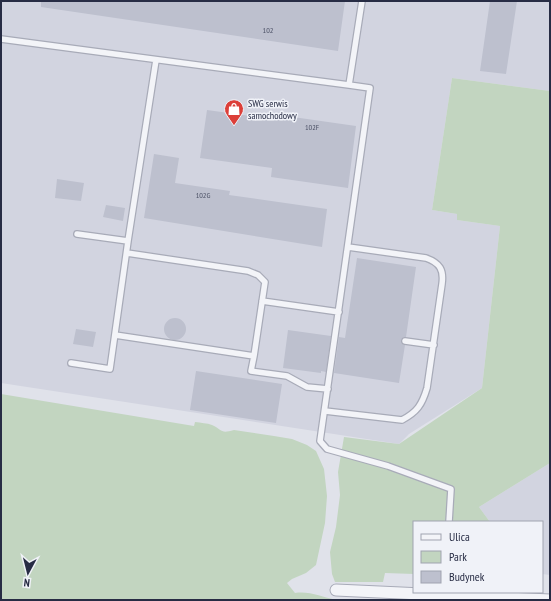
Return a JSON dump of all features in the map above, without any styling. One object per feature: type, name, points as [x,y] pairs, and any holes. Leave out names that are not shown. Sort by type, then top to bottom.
[{"type":"street","points":[[336,590],[354,593],[446,594],[550,600]]},
{"type":"lane","points":[[349,85],[362,1]]},
{"type":"lane","points":[[1,39],[370,88],[320,441],[327,449],[388,466],[451,489],[449,521]]},
{"type":"lane","points":[[71,363],[110,369],[156,60]]},
{"type":"lane","points":[[77,234],[128,241]]},
{"type":"lane","points":[[325,411],[402,420],[413,414],[423,402],[427,388],[434,345],[443,275],[441,266],[426,258],[348,247]]},
{"type":"lane","points":[[127,253],[248,271],[258,275],[265,282],[251,371],[287,376],[307,387],[328,389]]},
{"type":"lane","points":[[262,301],[339,312]]},
{"type":"lane","points":[[336,331],[344,332]]},
{"type":"lane","points":[[115,335],[254,356]]},
{"type":"lane","points":[[405,341],[434,345]]},
{"type":"shaded area","points":[[1,1],[550,1],[550,91],[452,78],[432,210],[457,214],[457,220],[500,226],[482,388],[409,434],[399,444],[1,383]]},
{"type":"shaded area","points":[[550,463],[550,575],[543,574],[543,521],[489,521],[479,507]]},
{"type":"green space","points":[[452,78],[550,91],[550,463],[479,507],[489,521],[413,521],[413,574],[385,573],[383,582],[335,582],[332,574],[330,552],[336,527],[340,495],[338,472],[344,437],[399,444],[482,388],[500,226],[457,220],[457,214],[432,210]]},
{"type":"green space","points":[[1,394],[194,426],[195,422],[206,423],[222,431],[234,430],[274,436],[292,439],[307,445],[316,451],[324,469],[327,496],[325,523],[316,565],[306,573],[292,579],[287,583],[295,593],[311,594],[336,600],[1,600]]},
{"type":"building","points":[[41,1],[345,1],[338,51],[41,7]]},
{"type":"building","points":[[490,1],[517,1],[506,74],[480,71]]},
{"type":"building","points":[[207,110],[279,120],[279,115],[356,126],[348,188],[271,177],[272,168],[200,158]]},
{"type":"building","points":[[154,154],[179,158],[175,183],[230,191],[229,195],[327,209],[322,247],[144,218]]},
{"type":"building","points":[[57,179],[84,183],[81,201],[55,198]]},
{"type":"building","points":[[106,205],[125,208],[123,221],[103,217]]},
{"type":"building","points":[[357,258],[416,267],[406,337],[403,337],[401,340],[401,343],[405,345],[399,383],[334,373],[339,337],[345,338]]},
{"type":"building","points":[[175,318],[183,321],[186,329],[183,337],[175,340],[167,337],[164,329],[167,321]]},
{"type":"building","points":[[76,329],[96,332],[93,347],[73,344]]},
{"type":"building","points":[[288,330],[331,336],[326,372],[321,371],[321,373],[283,368]]},
{"type":"building","points":[[196,371],[282,384],[276,423],[190,410]]},
{"type":"place","name":"SWG serwis samochodowy","points":[[234,126]]}]
